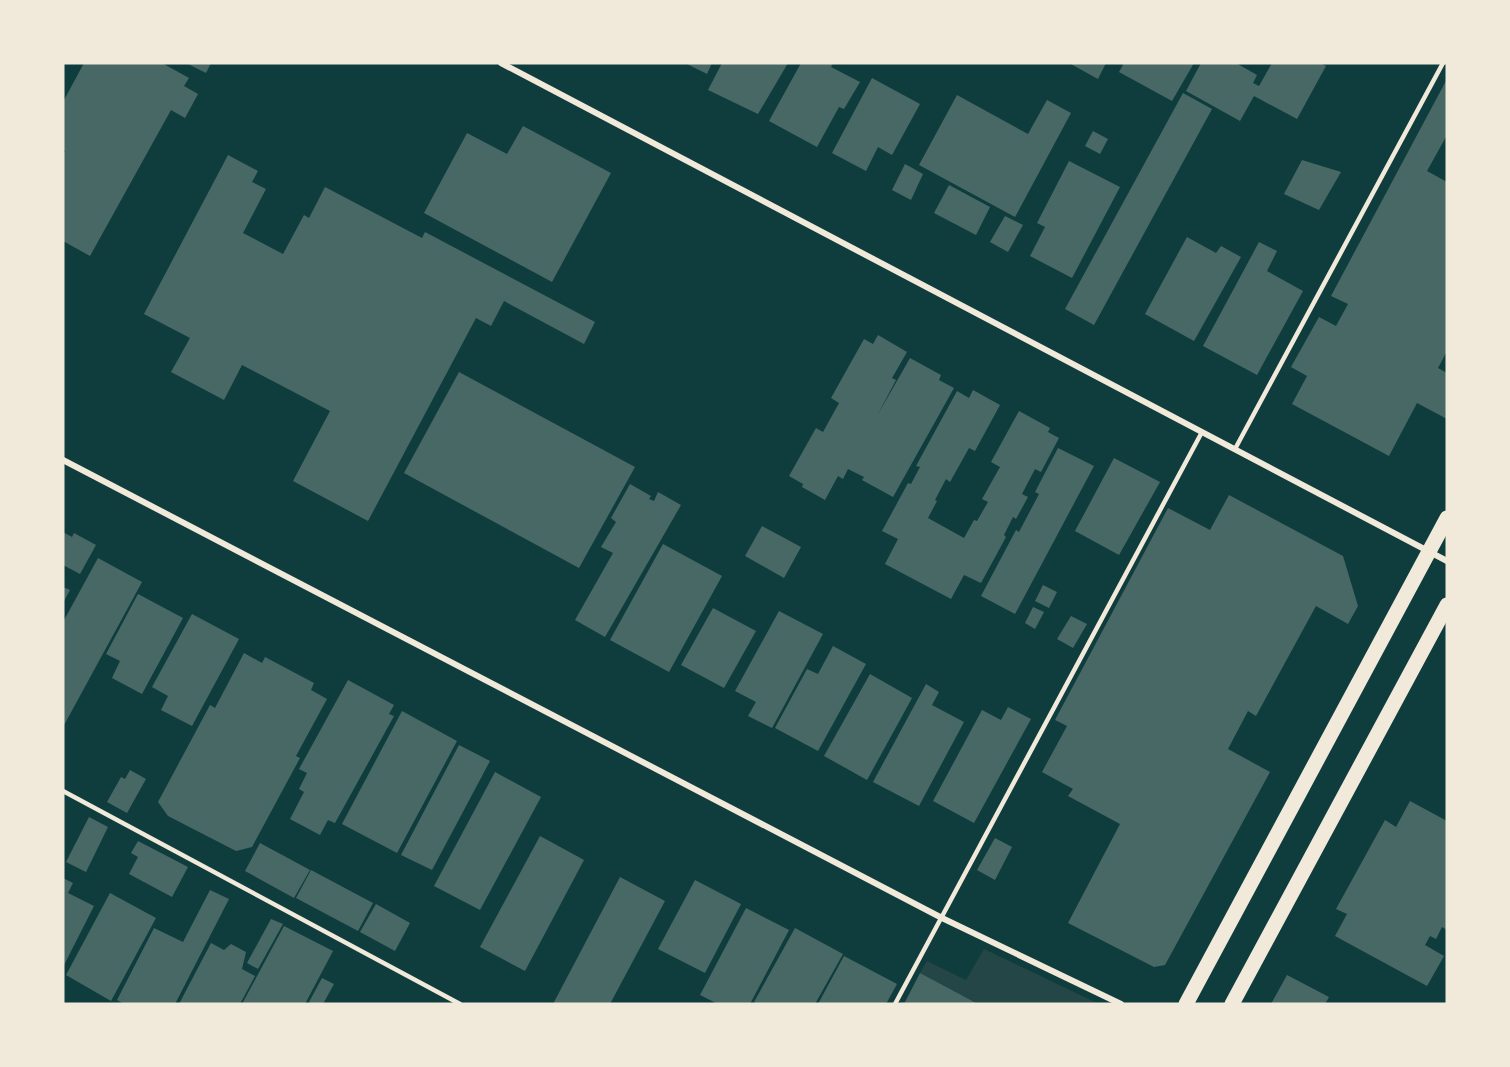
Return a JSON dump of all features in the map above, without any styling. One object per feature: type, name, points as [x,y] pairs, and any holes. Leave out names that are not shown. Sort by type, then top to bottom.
[{"type":"main road","points":[[1186,1004],[1447,518]]},
{"type":"main road","points":[[1232,1004],[1447,604]]},
{"type":"street","points":[[501,63],[1447,561]]},
{"type":"street","points":[[63,460],[942,918],[1120,1004]]},
{"type":"lane","points":[[1235,449],[1443,63]]},
{"type":"lane","points":[[895,1004],[1202,432]]},
{"type":"lane","points":[[63,791],[460,1004]]},
{"type":"shaded area","points":[[984,949],[1099,1004],[978,1004],[920,973],[927,961],[966,980]]},
{"type":"building","points":[[84,63],[162,63],[189,78],[184,86],[198,94],[185,118],[171,110],[90,256],[63,241],[63,155],[65,151],[63,150],[63,102]]},
{"type":"building","points":[[186,63],[211,63],[206,73]]},
{"type":"building","points":[[685,63],[712,63],[707,74]]},
{"type":"building","points":[[722,63],[788,63],[758,114],[708,90]]},
{"type":"building","points":[[801,63],[833,63],[831,67],[860,82],[844,109],[839,107],[817,147],[769,121]]},
{"type":"building","points":[[1069,63],[1106,63],[1098,79]]},
{"type":"building","points":[[1124,63],[1194,63],[1172,101],[1119,72]]},
{"type":"building","points":[[1201,63],[1236,63],[1257,75],[1253,83],[1259,86],[1272,63],[1320,63],[1326,66],[1297,119],[1254,96],[1240,121],[1186,91]]},
{"type":"building","points":[[872,78],[920,104],[892,155],[878,147],[866,171],[832,153]]},
{"type":"building","points":[[1447,79],[1447,135],[1427,171],[1447,182],[1447,351],[1438,368],[1447,373],[1447,419],[1417,403],[1389,456],[1292,404],[1307,376],[1291,367],[1319,317],[1336,326],[1348,304],[1331,296]]},
{"type":"building","points":[[1183,93],[1212,109],[1094,325],[1065,309]]},
{"type":"building","points":[[957,95],[1028,134],[1047,100],[1071,113],[1015,217],[919,165]]},
{"type":"building","points":[[523,126],[611,173],[552,282],[424,213],[467,133],[507,154]]},
{"type":"building","points":[[1093,131],[1108,139],[1100,154],[1085,146]]},
{"type":"building","points":[[228,155],[258,171],[252,182],[266,189],[243,233],[283,254],[304,215],[309,218],[325,187],[422,238],[425,232],[595,322],[584,344],[504,301],[491,326],[476,318],[368,521],[293,481],[330,411],[242,365],[224,400],[171,372],[190,338],[144,314]]},
{"type":"building","points":[[1302,160],[1341,172],[1319,210],[1284,194]]},
{"type":"building","points":[[1069,161],[1120,187],[1072,278],[1030,256],[1045,227],[1037,223]]},
{"type":"building","points":[[905,164],[923,174],[911,200],[892,190]]},
{"type":"building","points":[[949,185],[990,207],[976,235],[934,213]]},
{"type":"building","points":[[1005,216],[1023,225],[1008,252],[990,242]]},
{"type":"building","points":[[1187,237],[1216,253],[1221,246],[1241,257],[1194,341],[1145,314]]},
{"type":"building","points":[[1259,242],[1277,251],[1267,271],[1303,291],[1257,375],[1203,346]]},
{"type":"building","points":[[878,335],[907,352],[892,378],[896,380],[877,416],[910,358],[941,375],[939,380],[954,388],[893,497],[862,480],[864,477],[848,469],[843,479],[838,476],[825,500],[802,487],[803,484],[789,476],[816,428],[823,432],[839,403],[831,398],[864,339],[873,344]]},
{"type":"building","points":[[459,372],[635,467],[579,568],[404,473]]},
{"type":"building","points":[[973,390],[1000,405],[975,451],[969,448],[950,482],[946,479],[928,518],[964,538],[988,502],[982,499],[1000,467],[991,462],[1019,411],[1050,428],[1048,432],[1059,438],[1041,472],[1035,469],[1022,494],[1028,497],[1016,519],[1013,517],[1004,535],[1006,537],[981,583],[964,575],[951,599],[885,564],[898,539],[882,531],[908,483],[911,484],[920,467],[916,466],[957,391],[969,398]]},
{"type":"building","points":[[1058,448],[1094,466],[1015,614],[981,596],[1016,530],[1019,532],[1039,494],[1035,492]]},
{"type":"building","points":[[1114,458],[1160,482],[1119,555],[1075,531]]},
{"type":"building","points":[[630,484],[651,496],[649,499],[654,501],[658,492],[681,505],[605,637],[575,620],[613,553],[601,547],[616,522],[611,518]]},
{"type":"building","points":[[1229,495],[1343,556],[1358,606],[1348,624],[1316,606],[1256,716],[1248,711],[1228,749],[1270,772],[1165,965],[1154,967],[1068,923],[1120,824],[1068,796],[1073,789],[1042,772],[1067,726],[1055,720],[1168,508],[1210,530]]},
{"type":"building","points":[[762,526],[801,547],[784,578],[745,556]]},
{"type":"building","points":[[63,532],[72,537],[74,533],[96,545],[80,574],[63,565]]},
{"type":"building","points":[[663,544],[722,576],[669,672],[610,640]]},
{"type":"building","points":[[98,558],[142,582],[63,727],[63,622]]},
{"type":"building","points":[[1043,585],[1057,592],[1049,608],[1035,601]]},
{"type":"building","points":[[63,587],[70,590],[63,603]]},
{"type":"building","points":[[138,594],[183,618],[142,694],[112,678],[120,661],[106,654]]},
{"type":"building","points":[[1033,607],[1044,612],[1035,629],[1025,623]]},
{"type":"building","points":[[713,608],[756,631],[724,688],[681,665]]},
{"type":"building","points":[[779,611],[823,634],[772,728],[748,716],[756,702],[735,691]]},
{"type":"building","points":[[192,614],[239,639],[192,726],[161,710],[168,696],[152,687]]},
{"type":"building","points":[[1071,616],[1087,624],[1073,648],[1057,639]]},
{"type":"building","points":[[833,646],[866,664],[818,751],[775,728],[807,669],[818,674]]},
{"type":"building","points":[[244,653],[262,663],[265,657],[314,683],[311,690],[327,699],[296,756],[300,758],[252,847],[236,851],[168,816],[158,802],[210,705],[215,708]]},
{"type":"building","points":[[870,674],[912,698],[867,780],[824,756]]},
{"type":"building","points":[[348,680],[394,705],[389,714],[394,716],[335,823],[328,820],[320,835],[290,819],[304,792],[299,789],[307,773],[299,769]]},
{"type":"building","points":[[926,684],[939,692],[932,705],[964,722],[919,806],[873,782]]},
{"type":"building","points":[[1008,707],[1031,719],[974,823],[933,801],[982,710],[1001,720]]},
{"type":"building","points":[[402,711],[457,741],[397,853],[342,824]]},
{"type":"building","points":[[459,745],[490,761],[432,870],[401,855]]},
{"type":"building","points":[[130,770],[146,779],[127,813],[107,802],[121,777],[125,779]]},
{"type":"building","points":[[495,772],[541,797],[480,910],[434,886]]},
{"type":"building","points":[[1410,801],[1447,821],[1447,930],[1442,927],[1436,939],[1430,936],[1425,945],[1444,956],[1427,986],[1335,936],[1347,914],[1336,909],[1385,820],[1396,827]]},
{"type":"building","points":[[89,817],[108,827],[86,872],[66,862]]},
{"type":"building","points":[[540,836],[584,860],[525,971],[480,947]]},
{"type":"building","points":[[995,838],[1012,847],[995,880],[977,870]]},
{"type":"building","points":[[138,841],[188,867],[172,897],[129,874],[138,857],[131,853]]},
{"type":"building","points":[[260,843],[310,870],[294,898],[245,871]]},
{"type":"building","points":[[311,870],[373,903],[358,931],[296,898]]},
{"type":"building","points":[[620,877],[665,901],[610,1004],[553,1004]]},
{"type":"building","points":[[63,878],[73,883],[68,893],[94,906],[63,967]]},
{"type":"building","points":[[695,880],[741,904],[705,973],[658,949]]},
{"type":"building","points":[[210,890],[229,899],[175,1004],[124,1004],[117,1000],[154,928],[183,942]]},
{"type":"building","points":[[110,893],[156,918],[111,1001],[66,975]]},
{"type":"building","points":[[376,904],[410,923],[395,951],[360,932]]},
{"type":"building","points":[[746,908],[789,930],[750,1004],[718,1004],[700,995]]},
{"type":"building","points":[[271,919],[283,924],[258,969],[247,963]]},
{"type":"building","points":[[284,926],[333,951],[305,1004],[242,1004]]},
{"type":"building","points":[[795,928],[843,954],[815,1004],[757,1004],[754,1002]]},
{"type":"building","points":[[211,943],[224,950],[231,944],[246,952],[242,969],[255,976],[240,1004],[179,1004]]},
{"type":"building","points":[[844,956],[897,984],[886,1004],[818,1004]]},
{"type":"building","points":[[920,973],[978,1004],[904,1004]]},
{"type":"building","points":[[1287,975],[1329,997],[1325,1004],[1271,1004]]},
{"type":"building","points":[[322,978],[334,984],[323,1004],[313,1004],[309,1002]]}]
